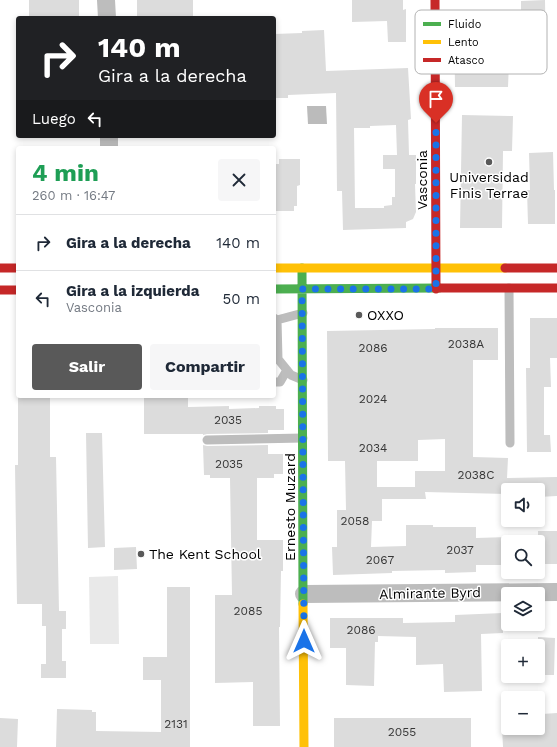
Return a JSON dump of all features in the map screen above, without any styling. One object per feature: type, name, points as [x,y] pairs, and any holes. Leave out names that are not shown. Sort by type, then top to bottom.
[{"type":"street","points":[[106,0],[107,16]]},
{"type":"street","name":"Vasconia","points":[[435,0],[435,10]]},
{"type":"street","name":"Vasconia","points":[[436,74],[436,289]]},
{"type":"street","points":[[0,268],[16,268]]},
{"type":"street","points":[[276,268],[557,268]]},
{"type":"street","name":"Ernesto Muzard","points":[[302,268],[304,747]]},
{"type":"street","points":[[276,290],[557,288]]},
{"type":"street","points":[[0,290],[16,290]]},
{"type":"street","name":"Almirante Byrd","points":[[304,594],[557,592]]},
{"type":"lane","points":[[509,288],[510,443]]},
{"type":"lane","points":[[276,319],[303,313]]},
{"type":"lane","points":[[276,359],[291,374],[303,380]]},
{"type":"lane","points":[[276,382],[280,382],[286,370]]},
{"type":"lane","points":[[207,440],[303,438]]},
{"type":"shaded area","points":[[307,106],[326,106],[327,124],[308,124]]},
{"type":"shaded area","points":[[118,576],[119,644],[90,644],[89,577]]},
{"type":"building","points":[[29,0],[79,0],[79,16],[29,16]]},
{"type":"building","points":[[137,0],[193,0],[193,16],[137,16]]},
{"type":"building","points":[[352,0],[403,0],[403,10],[406,9],[406,42],[388,42],[387,21],[352,22]]},
{"type":"building","points":[[545,0],[545,10],[521,10],[521,1]]},
{"type":"building","points":[[324,30],[326,71],[408,68],[411,119],[408,120],[409,155],[416,155],[416,212],[413,219],[406,222],[406,228],[343,230],[342,191],[337,191],[336,93],[288,95],[288,98],[276,98],[276,34],[302,33],[302,31]],"holes":[[[396,125],[397,155],[383,155],[383,169],[395,169],[395,197],[392,197],[392,205],[384,206],[384,208],[355,208],[354,128]]]},
{"type":"building","points":[[455,74],[509,74],[508,87],[455,87]]},
{"type":"building","points":[[462,115],[513,116],[512,151],[503,151],[502,228],[460,228]]},
{"type":"building","points":[[553,152],[555,224],[528,224],[527,190],[530,190],[529,153]]},
{"type":"building","points":[[279,159],[300,159],[300,185],[297,186],[297,206],[294,206],[294,211],[276,211],[276,164],[279,164]]},
{"type":"building","points":[[530,318],[557,318],[557,358],[550,358],[551,387],[544,387],[544,435],[550,435],[551,452],[527,452],[526,368],[530,368]]},
{"type":"building","points":[[498,328],[498,360],[473,360],[473,457],[508,458],[507,478],[557,477],[557,496],[545,497],[545,483],[501,483],[501,494],[425,492],[426,499],[382,499],[382,521],[372,521],[371,547],[406,546],[406,525],[433,525],[433,527],[476,527],[476,538],[501,537],[501,565],[476,565],[476,572],[445,573],[445,570],[392,571],[392,573],[333,575],[332,547],[337,547],[337,510],[346,510],[345,461],[328,461],[327,331]],"holes":[[[445,439],[445,471],[415,471],[415,487],[377,487],[377,461],[418,461],[418,440]]]},
{"type":"building","points":[[18,398],[50,398],[50,457],[56,457],[59,611],[66,611],[66,629],[62,629],[62,661],[66,661],[66,678],[41,678],[41,664],[46,664],[46,626],[42,626],[42,604],[17,604],[15,465],[18,465]]},
{"type":"building","points":[[144,398],[188,398],[188,407],[229,406],[229,409],[276,406],[276,409],[284,409],[284,430],[268,430],[268,433],[203,435],[144,434]]},
{"type":"building","points":[[86,433],[102,433],[105,547],[88,548]]},
{"type":"building","points":[[203,445],[268,445],[268,454],[283,454],[283,474],[274,474],[274,478],[257,478],[257,540],[283,540],[283,571],[281,571],[279,627],[280,726],[253,726],[253,682],[215,683],[215,595],[232,595],[230,478],[210,478],[210,475],[204,475]]},
{"type":"building","points":[[538,531],[557,531],[557,564],[545,564],[545,535],[538,535]]},
{"type":"building","points":[[136,547],[137,569],[114,570],[114,548]]},
{"type":"building","points":[[167,587],[190,587],[190,747],[56,747],[57,709],[92,710],[92,712],[96,712],[96,731],[161,732],[161,680],[143,680],[143,657],[167,657]]},
{"type":"building","points":[[501,613],[501,631],[503,631],[503,633],[481,634],[482,691],[444,692],[443,664],[416,665],[416,637],[378,636],[378,642],[375,642],[374,686],[346,685],[346,648],[330,648],[330,618],[403,618],[403,623],[455,622],[455,615]]},
{"type":"building","points":[[538,637],[555,638],[554,675],[545,675],[545,639],[538,639]]},
{"type":"building","points":[[557,713],[557,747],[503,747],[502,735],[545,735],[545,714]]},
{"type":"building","points":[[0,718],[18,719],[17,747],[0,747]]},
{"type":"building","points":[[334,718],[471,718],[471,747],[334,747]]},
{"type":"traffic: fast","points":[[302,268],[303,604]]},
{"type":"traffic: fast","points":[[276,289],[439,288]]},
{"type":"traffic: slow","points":[[276,268],[505,268]]},
{"type":"traffic: slow","points":[[303,604],[304,747]]},
{"type":"traffic: jam","points":[[435,0],[435,10]]},
{"type":"traffic: jam","points":[[435,74],[436,289]]},
{"type":"traffic: jam","points":[[0,268],[16,268]]},
{"type":"traffic: jam","points":[[505,268],[557,268]]},
{"type":"traffic: jam","points":[[439,288],[557,288]]},
{"type":"traffic: jam","points":[[0,290],[16,290]]},
{"type":"place","name":"Universidad Finis Terrae","points":[[489,162]]},
{"type":"place","name":"OXXO","points":[[359,315]]},
{"type":"place","name":"The Kent School","points":[[141,554]]},
{"type":"route","points":[[304,641],[302,289],[436,289],[436,123]]}]
